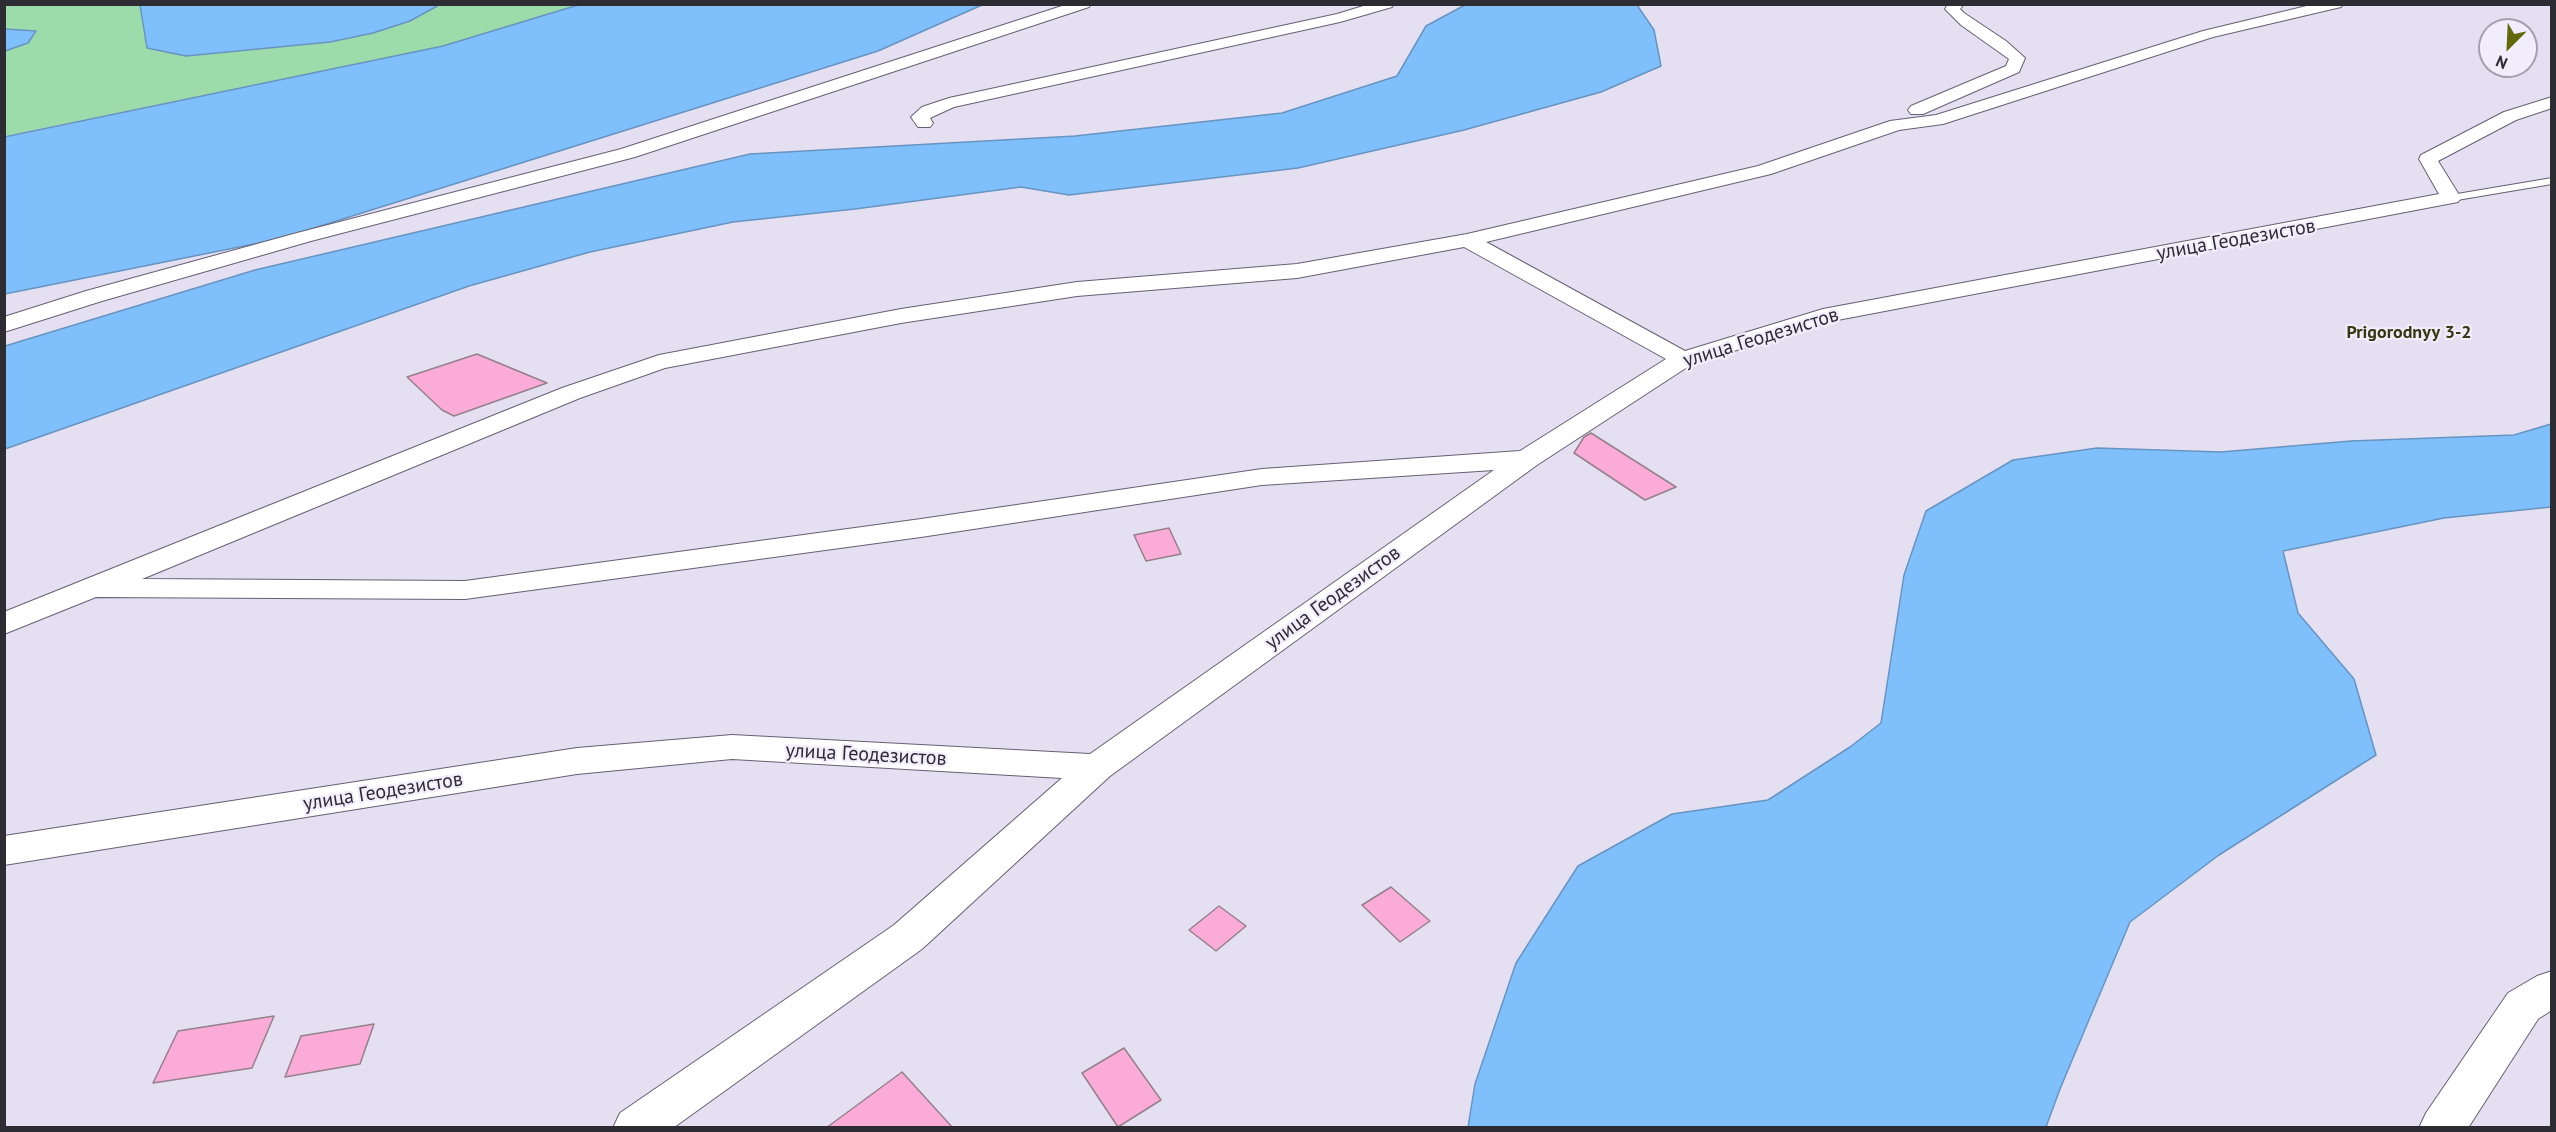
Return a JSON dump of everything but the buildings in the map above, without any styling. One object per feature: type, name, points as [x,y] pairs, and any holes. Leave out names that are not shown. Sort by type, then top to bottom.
[{"type":"street","points":[[4,326],[94,296],[304,237],[628,153],[1084,4]]},
{"type":"street","points":[[1896,125],[1912,112],[2013,69],[2017,58],[2005,44],[1959,16],[1953,9],[1957,4]]},
{"type":"street","points":[[4,624],[572,393],[659,362],[901,316],[1077,289],[1297,271],[1467,240],[1764,170],[1896,125],[1937,120],[2208,34],[2336,4]]},
{"type":"street","points":[[924,123],[920,117],[949,103],[1318,23],[1387,5]]},
{"type":"street","points":[[2451,198],[2427,159],[2510,116],[2552,102]]},
{"type":"street","name":"улица Геодезистов","points":[[4,851],[577,761],[732,747],[1097,767],[1527,459],[1683,359],[1823,316],[2451,198]]},
{"type":"street","points":[[1467,240],[1683,359]]},
{"type":"street","points":[[92,588],[465,590],[921,528],[1262,477],[1406,470],[1527,459]]},
{"type":"street","points":[[636,1128],[908,937],[1097,767]]},
{"type":"street","points":[[2442,1128],[2523,1006],[2552,988]]},
{"type":"lane","points":[[2451,198],[2552,181]]},
{"type":"green space","points":[[5,5],[140,5],[147,48],[373,33],[410,21],[439,5],[601,5],[443,46],[5,136],[4,51],[28,43],[36,32],[5,29]]},
{"type":"water","points":[[140,4],[439,5],[410,21],[373,33],[330,42],[186,56],[147,48]]},
{"type":"water","points":[[578,5],[982,5],[878,51],[279,239],[5,294],[4,137],[443,46]]},
{"type":"water","points":[[1465,5],[1637,5],[1654,30],[1661,66],[1601,92],[1464,130],[1298,168],[1069,195],[1021,187],[855,209],[733,222],[590,252],[469,286],[5,449],[5,346],[255,270],[750,154],[1075,136],[1282,113],[1397,76],[1426,26]]},
{"type":"water","points":[[4,29],[36,31],[28,43],[5,51]]},
{"type":"water","points":[[2551,424],[2551,507],[2444,518],[2283,551],[2298,613],[2354,679],[2376,755],[2219,855],[2130,922],[2046,1127],[1468,1127],[1475,1084],[1516,963],[1578,866],[1672,814],[1768,800],[1850,747],[1881,723],[1904,575],[1926,511],[2013,460],[2097,448],[2221,452],[2351,441],[2514,435]]},
{"type":"district","name":"Prigorodnyy 3-2","points":[[2409,333]]}]
